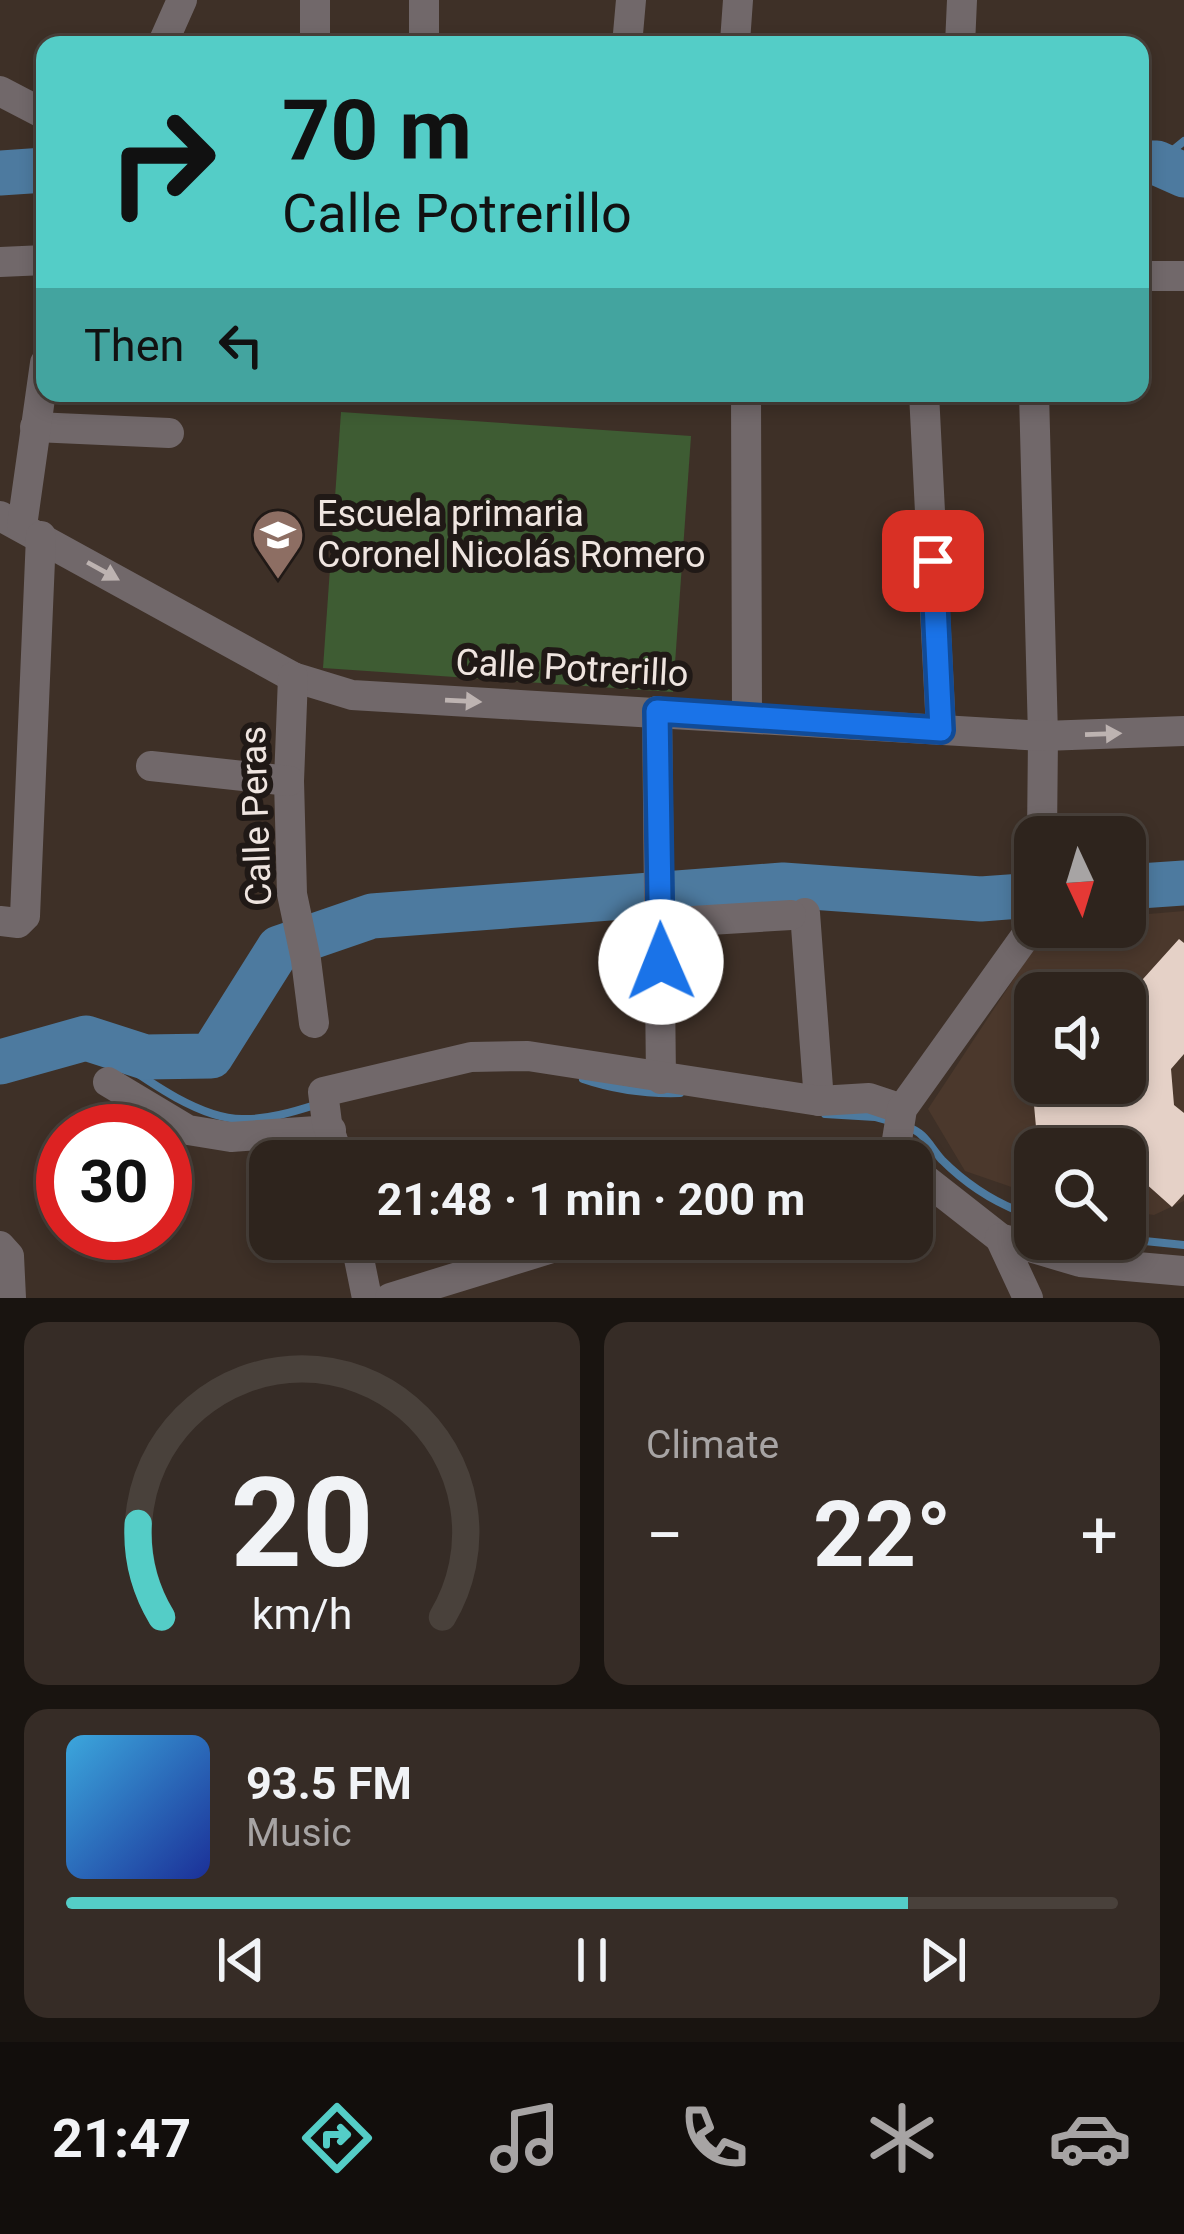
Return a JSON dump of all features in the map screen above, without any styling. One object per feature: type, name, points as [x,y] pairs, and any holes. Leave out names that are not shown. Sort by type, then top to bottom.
[{"type":"street","points":[[167,36],[182,0]]},
{"type":"street","points":[[314,36],[315,0]]},
{"type":"street","points":[[424,0],[424,36]]},
{"type":"street","points":[[628,36],[631,0]]},
{"type":"street","points":[[735,36],[738,0]]},
{"type":"street","points":[[960,36],[962,0]]},
{"type":"street","points":[[0,91],[36,110]]},
{"type":"street","points":[[0,262],[36,260]]},
{"type":"street","points":[[1149,276],[1184,276]]},
{"type":"street","points":[[0,921],[18,922],[25,916],[21,526],[39,402]]},
{"type":"street","points":[[746,402],[747,717]]},
{"type":"street","points":[[925,402],[941,730]]},
{"type":"street","points":[[1034,402],[1042,816]]},
{"type":"street","points":[[35,428],[169,433]]},
{"type":"street","name":"Calle Potrerillo","points":[[21,526],[293,677],[352,695],[1043,736],[1184,731]]},
{"type":"street","name":"Calle Peras","points":[[293,677],[292,894],[314,1023]]},
{"type":"street","points":[[657,711],[661,1079]]},
{"type":"street","points":[[151,766],[289,781]]},
{"type":"street","points":[[660,920],[798,914],[819,1101]]},
{"type":"street","points":[[108,1082],[188,1130],[231,1137],[330,1125],[471,1057],[570,1061],[819,1101],[869,1098],[901,1130],[1018,948]]},
{"type":"street","points":[[933,1185],[1000,1238],[1080,1262],[1184,1271]]},
{"type":"street","points":[[1000,1238],[1028,1298]]},
{"type":"street","points":[[5,1251],[11,1298]]},
{"type":"street","points":[[360,1260],[367,1298]]},
{"type":"street","points":[[390,1298],[513,1260]]},
{"type":"shaded area","points":[[1184,911],[1184,1201],[1154,1215],[1146,1214],[1146,1128],[1014,1128],[1014,1188],[965,1171],[928,1109],[1014,979],[1014,1104],[1146,1104],[1146,972],[1018,972],[1034,948],[1146,948],[1146,914]]},
{"type":"green space","points":[[341,412],[691,436],[673,692],[323,668]]},
{"type":"building","points":[[1179,939],[1184,943],[1184,1054],[1171,1069],[1174,1105],[1184,1113],[1184,1194],[1172,1207],[1146,1184],[1146,1128],[1036,1128],[1034,1104],[1146,1104],[1146,976]]},
{"type":"waterway","points":[[1157,163],[1184,141]]},
{"type":"waterway","points":[[1149,163],[1184,175]]},
{"type":"waterway","points":[[0,173],[36,171]]},
{"type":"waterway","points":[[1146,886],[1184,883]]},
{"type":"waterway","points":[[0,1062],[86,1038],[145,1057],[211,1056],[279,948],[372,916],[783,885],[981,899],[1014,897]]},
{"type":"waterway","points":[[86,1038],[161,1089],[223,1117],[260,1118],[315,1105]]},
{"type":"waterway","points":[[583,1079],[631,1091],[680,1093]]},
{"type":"waterway","points":[[825,1114],[893,1122]]},
{"type":"waterway","points":[[907,1127],[923,1136],[974,1187],[1014,1209]]},
{"type":"waterway","points":[[1146,1241],[1184,1245]]},
{"type":"place","name":"Escuela primaria Coronel Nicolás Romero","points":[[278,581]]},
{"type":"route","points":[[661,962],[657,711],[941,730],[933,561]]}]
